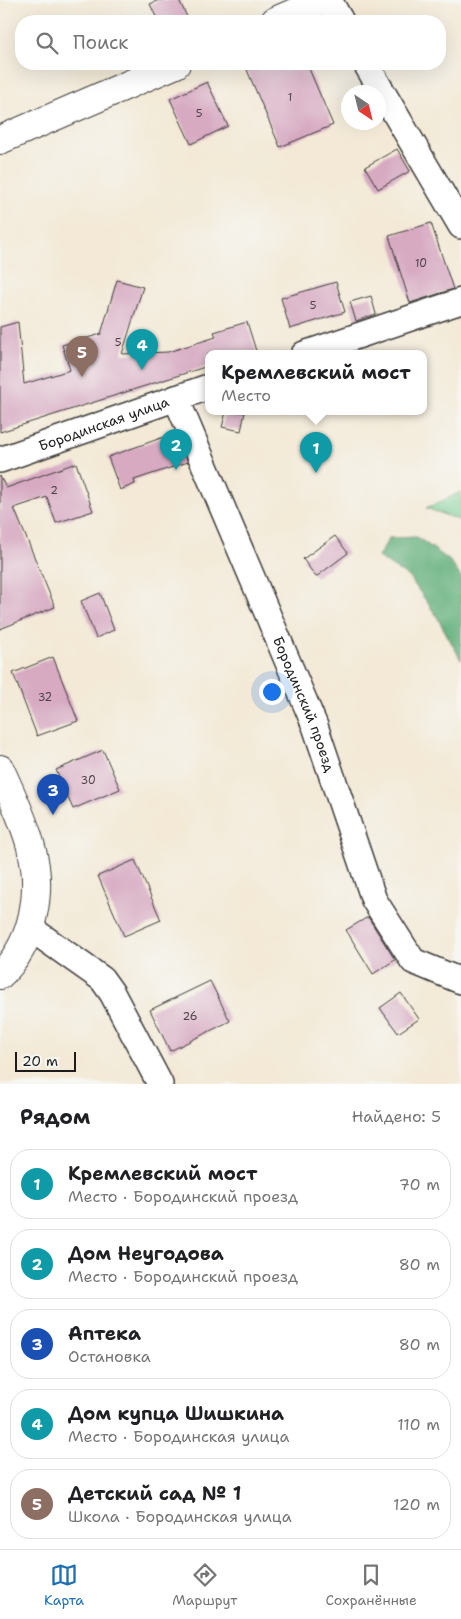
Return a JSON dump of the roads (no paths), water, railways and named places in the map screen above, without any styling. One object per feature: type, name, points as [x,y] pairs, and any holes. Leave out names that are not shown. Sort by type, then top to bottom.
[{"type":"main road","points":[[288,15],[324,0]]},
{"type":"main road","points":[[0,140],[162,70]]},
{"type":"main road","points":[[0,769],[31,847],[36,873],[35,901],[30,928],[14,958],[0,975]]},
{"type":"street","points":[[329,0],[338,15]]},
{"type":"street","points":[[370,70],[461,226]]},
{"type":"street","points":[[316,350],[461,301]]},
{"type":"street","name":"Бородинская улица","points":[[0,460],[205,388]]},
{"type":"street","name":"Бородинский проезд","points":[[176,398],[315,726],[374,900],[413,961],[461,981]]},
{"type":"street","points":[[30,928],[102,980],[112,993],[160,1084]]},
{"type":"place","name":"Дом купца Шишкина","points":[[142,370]]},
{"type":"place","name":"Детский сад № 1","points":[[82,377]]},
{"type":"place","name":"Дом Неугодова","points":[[176,470]]},
{"type":"place","name":"Кремлевский мост","points":[[316,473]]},
{"type":"place","name":"Аптека","points":[[53,815]]}]
